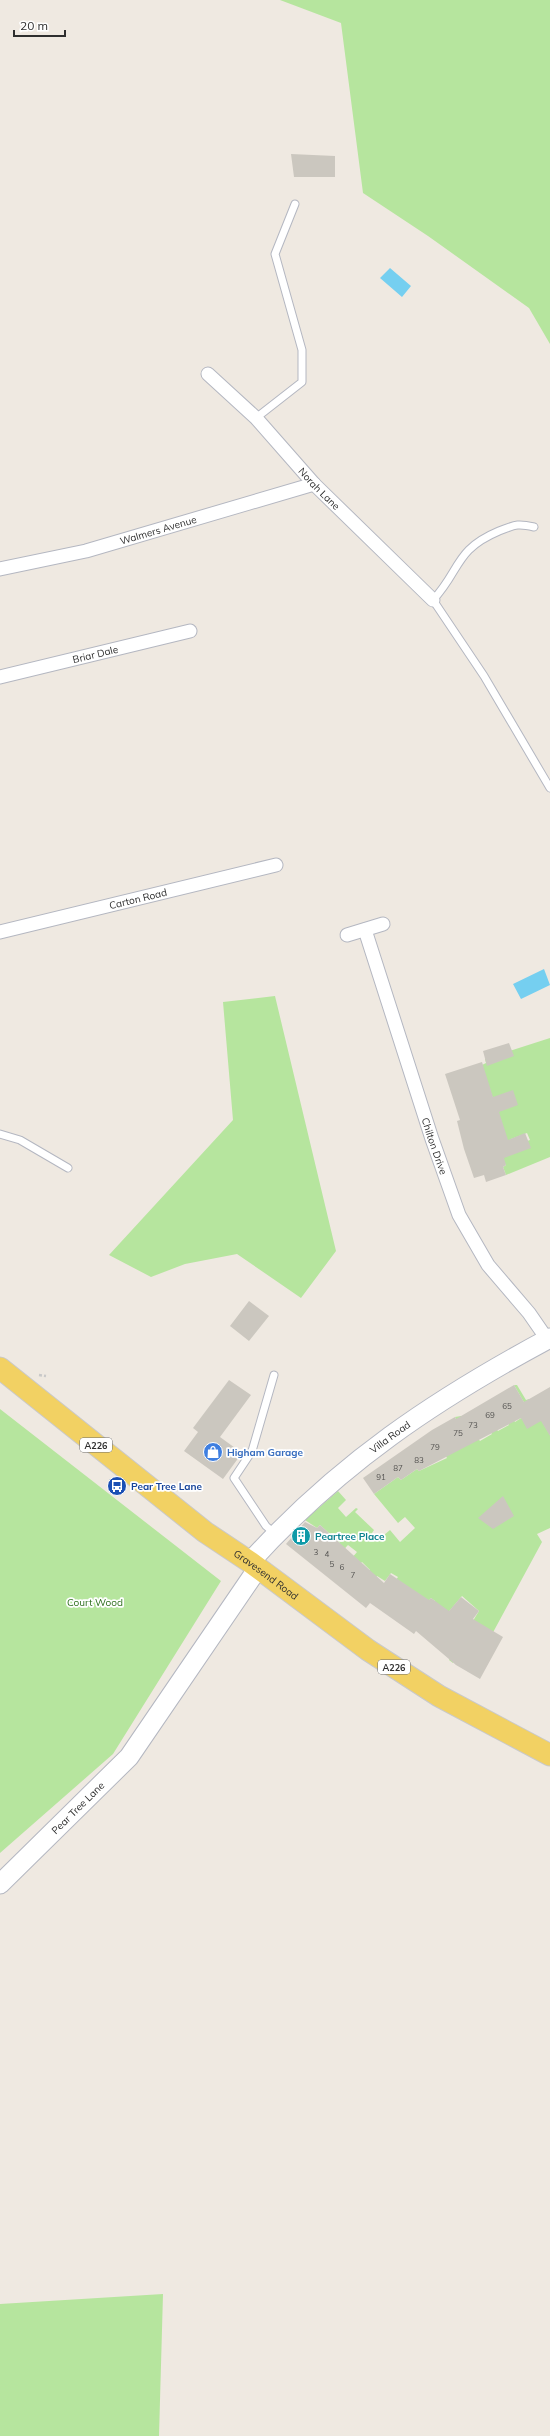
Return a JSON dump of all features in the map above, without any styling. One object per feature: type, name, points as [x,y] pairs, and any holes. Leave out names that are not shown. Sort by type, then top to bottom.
[{"type":"main road","name":"Gravesend Road","points":[[0,1368],[195,1524],[254,1565],[368,1650],[439,1696],[550,1755]]},
{"type":"street","name":"Norah Lane","points":[[208,374],[256,418],[314,484],[433,600]]},
{"type":"street","name":"Walmers Avenue","points":[[0,569],[86,551],[314,484]]},
{"type":"street","name":"Briar Dale","points":[[0,677],[190,631]]},
{"type":"street","name":"Carton Road","points":[[0,932],[276,865]]},
{"type":"street","points":[[347,935],[383,924]]},
{"type":"street","name":"Chilton Drive","points":[[365,930],[432,1139],[459,1215],[488,1266],[549,1338]]},
{"type":"street","name":"Villa Road","points":[[254,1565],[275,1534],[306,1504],[394,1431],[430,1407],[549,1338]]},
{"type":"street","name":"Pear Tree Lane","points":[[0,1884],[129,1757],[254,1565]]},
{"type":"lane","points":[[256,418],[302,382],[302,350],[275,254],[295,204]]},
{"type":"lane","points":[[534,527],[518,523],[483,538],[469,548],[456,564],[443,590],[433,600],[484,676],[550,788]]},
{"type":"lane","points":[[0,1134],[20,1140],[68,1168]]},
{"type":"lane","points":[[274,1375],[252,1451],[234,1478],[266,1526],[275,1534]]},
{"type":"green space","points":[[280,0],[550,0],[550,344],[529,308],[428,236],[363,193],[341,23]]},
{"type":"green space","points":[[275,996],[336,1251],[301,1298],[237,1254],[185,1264],[151,1277],[109,1255],[233,1120],[223,1002]]},
{"type":"green space","points":[[550,1038],[550,1157],[506,1175],[503,1167],[506,1165],[499,1155],[511,1147],[530,1140],[527,1133],[511,1139],[502,1146],[494,1102],[482,1065],[486,1063],[485,1059]]},
{"type":"green space","points":[[514,1385],[517,1385],[526,1400],[529,1399],[550,1435],[550,1528],[537,1534],[542,1542],[484,1649],[468,1639],[453,1663],[449,1660],[479,1611],[462,1596],[440,1622],[434,1617],[420,1634],[420,1629],[435,1601],[431,1598],[425,1606],[389,1589],[398,1577],[391,1573],[385,1581],[377,1576],[371,1586],[361,1579],[370,1570],[362,1562],[352,1572],[345,1566],[357,1552],[348,1545],[336,1558],[331,1553],[340,1543],[320,1525],[317,1528],[305,1520],[338,1491],[346,1500],[338,1508],[346,1517],[356,1508],[358,1509],[355,1512],[374,1530],[372,1533],[378,1540],[390,1530],[400,1542],[415,1528],[405,1517],[398,1523],[374,1494],[398,1477],[401,1480],[417,1469],[419,1471],[447,1458],[431,1431],[470,1443],[455,1417],[461,1416],[480,1441],[492,1434],[488,1428],[493,1425],[498,1431],[509,1425],[505,1418],[511,1415],[515,1422],[521,1418],[536,1423]]},
{"type":"green space","name":"Court Wood","points":[[0,1409],[221,1581],[113,1754],[0,1853]]},
{"type":"green space","points":[[163,2294],[159,2436],[0,2436],[0,2304]]},
{"type":"water","points":[[390,268],[411,286],[402,297],[380,278]]},
{"type":"water","points":[[544,969],[550,985],[521,999],[513,984]]},
{"type":"building","points":[[291,154],[335,156],[335,177],[294,177]]},
{"type":"building","points":[[509,1043],[514,1056],[487,1066],[483,1051]]},
{"type":"building","points":[[482,1062],[493,1097],[513,1090],[518,1105],[499,1112],[508,1140],[525,1133],[531,1148],[504,1158],[506,1165],[503,1167],[506,1175],[486,1182],[484,1175],[474,1178],[464,1149],[457,1121],[460,1120],[445,1074]]},
{"type":"building","points":[[249,1301],[269,1316],[249,1341],[230,1326]]},
{"type":"building","points":[[229,1380],[251,1395],[220,1437],[242,1453],[223,1479],[184,1451],[198,1432],[193,1428]]},
{"type":"building","points":[[514,1385],[524,1402],[550,1387],[550,1436],[541,1421],[527,1429],[521,1418],[419,1471],[417,1469],[401,1480],[398,1477],[374,1494],[363,1478],[432,1430],[455,1417],[456,1419]]},
{"type":"building","points":[[503,1496],[514,1516],[493,1529],[478,1518]]},
{"type":"building","points":[[305,1522],[317,1528],[320,1525],[384,1583],[390,1574],[429,1600],[431,1598],[449,1611],[461,1597],[479,1611],[473,1619],[503,1637],[480,1679],[456,1665],[416,1631],[414,1634],[370,1603],[366,1608],[286,1544]]},
{"type":"place","name":"Higham Garage","points":[[213,1452]]},
{"type":"place","name":"Pear Tree Lane","points":[[117,1486]]},
{"type":"place","name":"Peartree Place","points":[[301,1536]]}]
